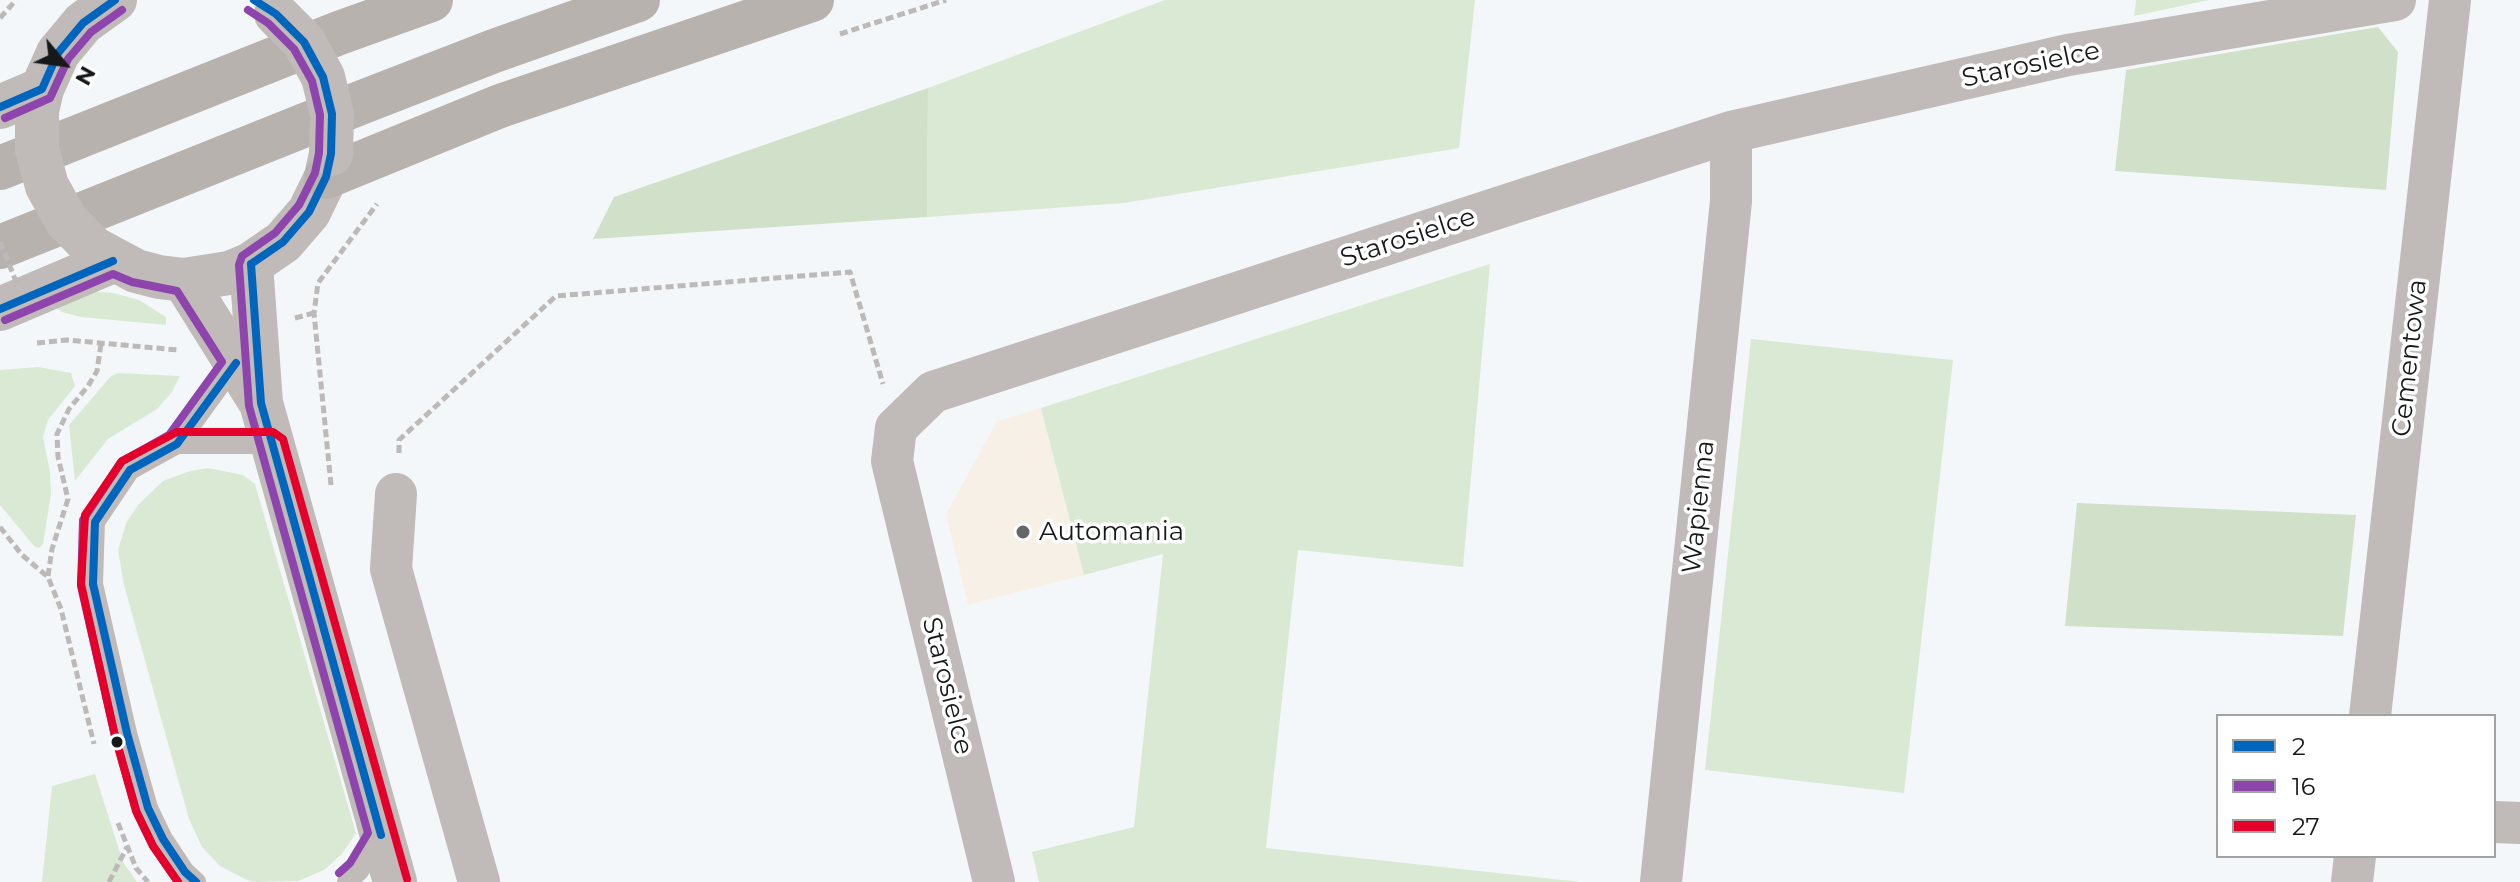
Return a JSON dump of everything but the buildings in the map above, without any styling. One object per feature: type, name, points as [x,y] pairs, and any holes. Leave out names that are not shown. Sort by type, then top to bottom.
[{"type":"main road","points":[[0,168],[339,33],[431,0]]},
{"type":"main road","points":[[4,270],[375,97],[638,0]]},
{"type":"main road","points":[[329,165],[812,0]]},
{"type":"street","points":[[115,0],[83,23],[58,53],[27,102],[37,149],[47,186],[66,220],[103,254],[136,271],[184,280],[218,275],[251,264],[283,242],[309,212],[329,165],[332,114],[323,77],[304,42],[263,4]]},
{"type":"street","name":"Starosielce","points":[[994,882],[892,461],[896,428],[933,392],[1731,132],[2068,55],[2395,0]]},
{"type":"street","name":"Cementowa","points":[[2370,714],[2450,0]]},
{"type":"street","name":"Wapienna","points":[[1661,882],[1731,201],[1731,132]]},
{"type":"street","points":[[4,270],[103,254]]},
{"type":"street","points":[[237,343],[251,264]]},
{"type":"street","points":[[184,280],[237,343],[261,403],[395,882]]},
{"type":"street","points":[[396,494],[391,569],[479,882]]},
{"type":"street","points":[[2496,822],[2520,823]]},
{"type":"street","points":[[2352,882],[2355,858]]},
{"type":"lane","points":[[177,444],[237,343]]},
{"type":"lane","points":[[196,882],[185,872],[163,839],[148,808],[127,733],[93,584],[95,522],[130,470],[177,444],[272,444]]},
{"type":"lane","points":[[347,882],[359,871],[381,835]]},
{"type":"path","points":[[0,18],[16,0]]},
{"type":"path","points":[[333,498],[314,313],[318,283],[382,198]]},
{"type":"path","points":[[396,494],[399,440],[556,296],[850,272],[896,428]]},
{"type":"path","points":[[27,346],[41,341],[67,340],[181,351],[237,343],[314,313]]},
{"type":"path","points":[[48,577],[52,549],[68,499],[58,457],[57,434],[69,409],[97,371],[101,344]]},
{"type":"path","points":[[0,527],[22,555],[48,577],[61,609],[94,743]]},
{"type":"path","points":[[109,882],[127,846]]},
{"type":"shaded area","points":[[1041,408],[1084,575],[968,605],[946,514],[997,421]]},
{"type":"green space","points":[[1165,0],[1475,0],[1459,148],[1124,203],[927,217],[928,88]]},
{"type":"green space","points":[[2136,0],[2209,0],[2134,16]]},
{"type":"green space","points":[[2378,27],[2398,52],[2386,190],[2115,171],[2126,70]]},
{"type":"green space","points":[[928,88],[927,217],[593,239],[614,197]]},
{"type":"green space","points":[[1490,264],[1463,567],[1298,550],[1266,848],[1581,882],[1039,882],[1032,852],[1134,827],[1163,554],[1084,575],[1041,408]]},
{"type":"green space","points":[[88,291],[139,300],[166,317],[166,325],[81,317],[62,312],[56,307]]},
{"type":"green space","points":[[1751,339],[1953,360],[1904,793],[1705,770]]},
{"type":"green space","points":[[38,367],[71,373],[75,386],[48,420],[43,437],[51,494],[43,544],[39,548],[0,505],[0,370]]},
{"type":"green space","points":[[118,373],[180,376],[172,392],[157,409],[108,439],[75,481],[69,425],[111,376]]},
{"type":"green space","points":[[208,468],[243,475],[255,484],[356,833],[342,854],[324,870],[298,881],[253,882],[220,866],[202,847],[189,819],[124,585],[118,550],[127,521],[139,504],[163,481]]},
{"type":"green space","points":[[2077,503],[2356,515],[2343,636],[2065,626]]},
{"type":"green space","points":[[95,774],[123,862],[137,882],[42,882],[52,786]]},
{"type":"transit line","name":"2","points":[[0,107],[42,89],[58,53],[83,23],[115,0]]},
{"type":"transit line","name":"2","points":[[251,264],[283,242],[309,212],[326,177],[331,154],[332,114],[323,77],[304,42],[276,14],[254,0]]},
{"type":"transit line","name":"16","points":[[5,118],[50,98],[68,59],[91,32],[122,10]]},
{"type":"transit line","name":"16","points":[[248,10],[268,23],[294,49],[312,81],[320,115],[315,173],[299,205],[275,233],[242,256],[239,265],[249,406],[368,833],[350,863],[339,873]]},
{"type":"transit line","name":"2","points":[[0,309],[113,261]]},
{"type":"transit line","name":"2","points":[[251,264],[261,403],[381,835]]},
{"type":"transit line","name":"16","points":[[5,320],[113,274],[132,282],[177,291],[222,362],[169,435],[121,462],[83,520],[81,586],[115,736],[137,813],[153,846],[178,882]]},
{"type":"transit line","name":"2","points":[[196,882],[185,872],[163,839],[148,808],[127,733],[93,584],[95,522],[130,470],[177,444],[236,363]]},
{"type":"transit line","name":"27","points":[[178,882],[153,846],[136,811],[115,736],[81,584],[85,515],[122,461],[177,432],[273,432],[283,439],[407,879]]},
{"type":"place","name":"Automania","points":[[1023,532]]}]
